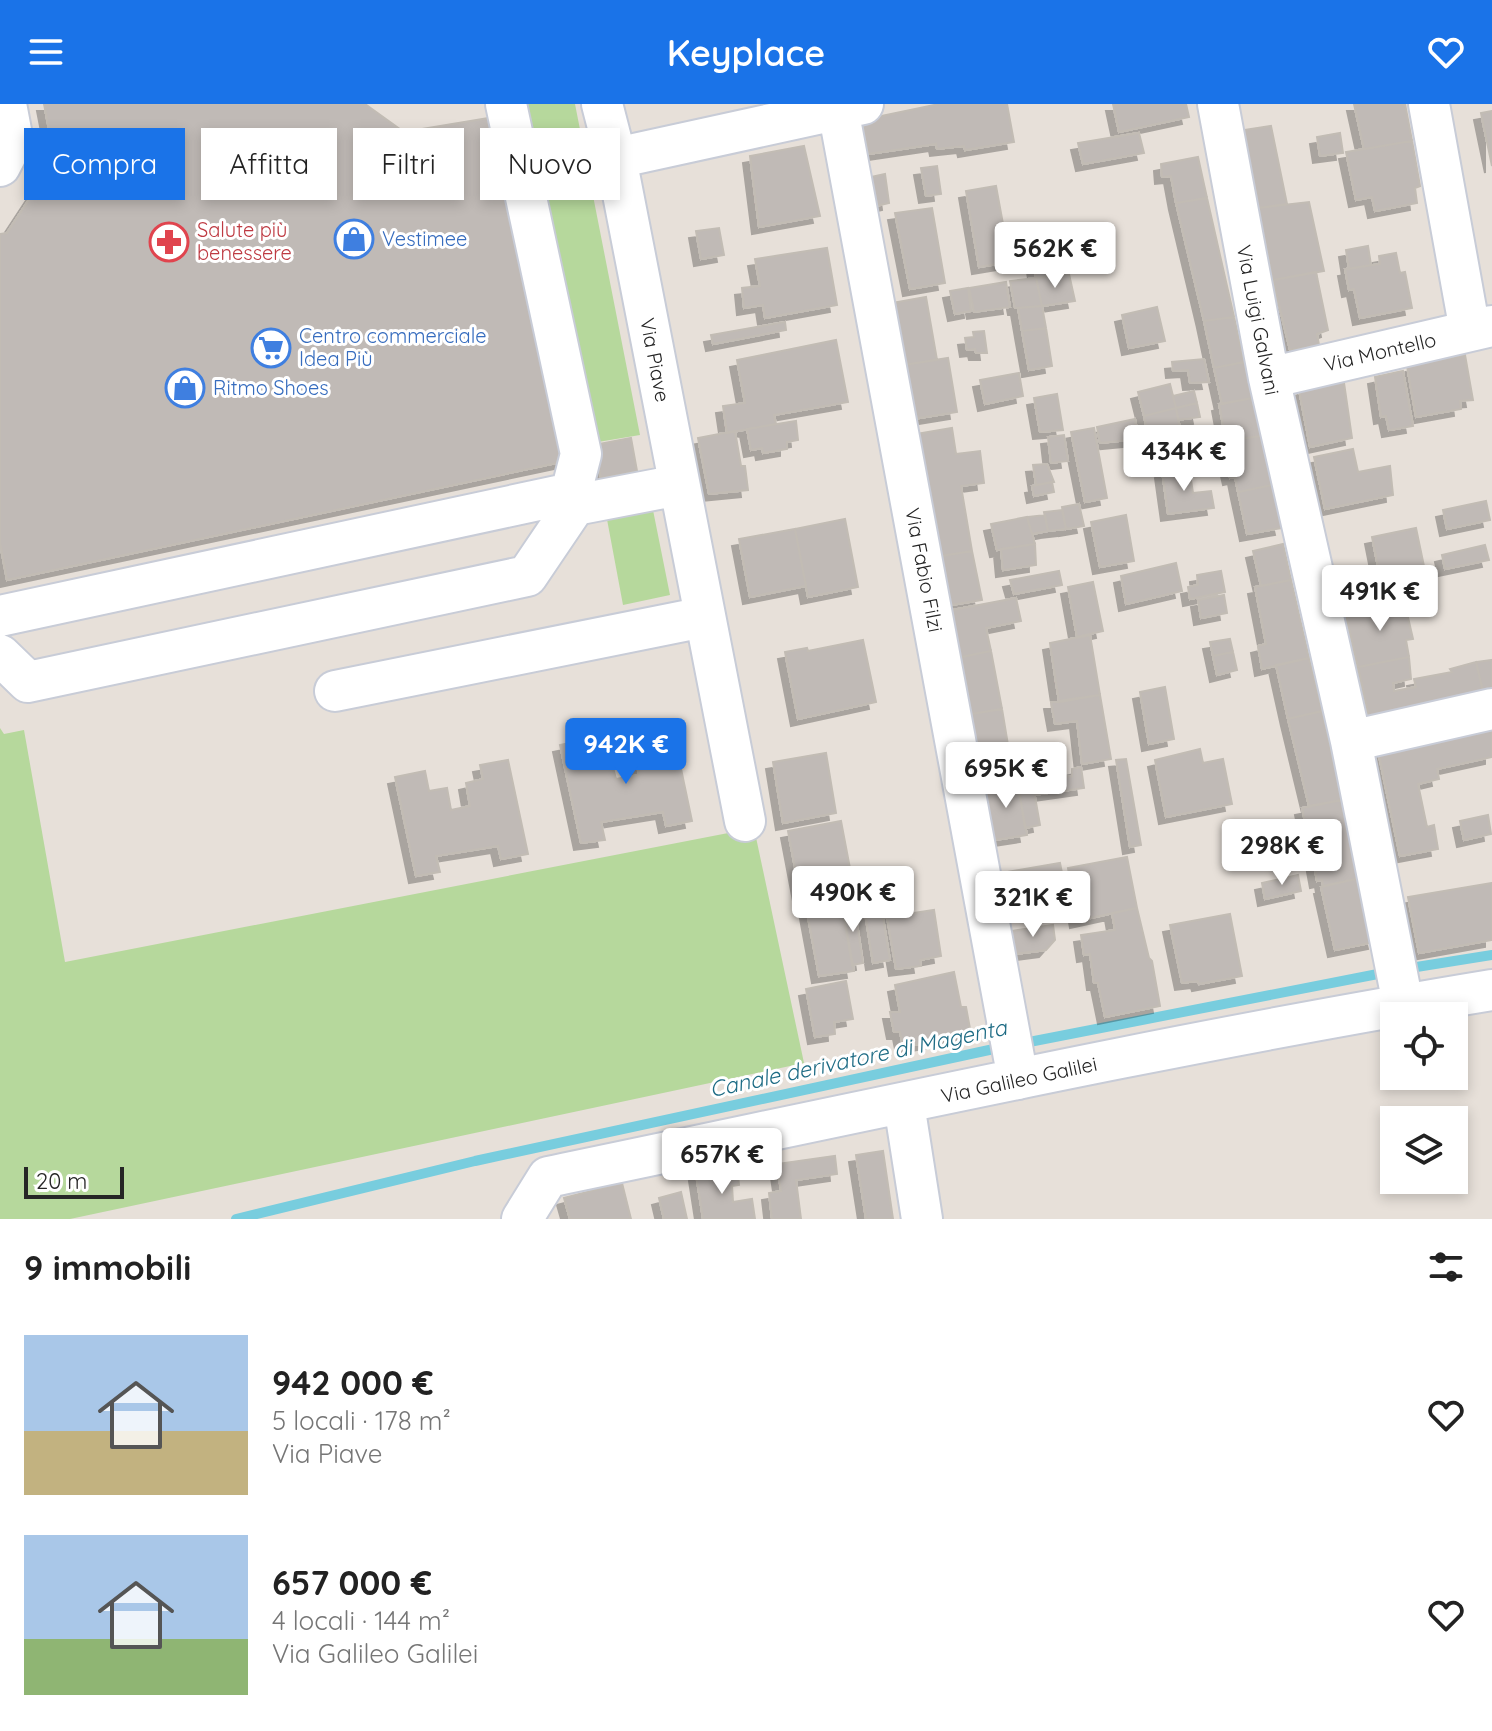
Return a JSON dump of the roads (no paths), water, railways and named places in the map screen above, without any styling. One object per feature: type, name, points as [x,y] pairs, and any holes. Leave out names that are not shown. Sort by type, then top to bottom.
[{"type":"street","points":[[0,166],[13,141],[6,104]]},
{"type":"street","points":[[0,655],[28,682],[527,576],[573,499],[581,454],[506,104]]},
{"type":"street","name":"Via Piave","points":[[602,104],[608,128]]},
{"type":"street","name":"Via Luigi Galvani","points":[[1218,104],[1269,378],[1351,741],[1399,982]]},
{"type":"street","points":[[1429,104],[1481,328]]},
{"type":"street","points":[[620,157],[850,107]]},
{"type":"street","name":"Via Fabio Filzi","points":[[850,107],[1015,1058]]},
{"type":"street","name":"Via Piave","points":[[620,179],[745,821]]},
{"type":"street","name":"Via Montello","points":[[1269,378],[1481,328]]},
{"type":"street","points":[[0,616],[573,499],[679,485]]},
{"type":"street","points":[[335,691],[704,617]]},
{"type":"street","points":[[1351,741],[1492,709]]},
{"type":"street","name":"Via Galileo Galilei","points":[[522,1219],[548,1177],[904,1104],[1015,1058],[1399,982],[1492,990]]},
{"type":"street","points":[[904,1104],[922,1219]]},
{"type":"waterway","name":"Canale derivatore di Magenta","points":[[1404,969],[1492,955]]},
{"type":"waterway","name":"Canale derivatore di Magenta","points":[[1019,1044],[1388,972]]},
{"type":"waterway","name":"Canale derivatore di Magenta","points":[[236,1219],[475,1161],[1003,1047]]},
{"type":"place","name":"Vestimee","points":[[354,239]]},
{"type":"place","name":"Salute più benessere","points":[[169,242]]},
{"type":"place","name":"Centro commerciale Idea Più","points":[[271,348]]},
{"type":"place","name":"Ritmo Shoes","points":[[185,388]]}]
